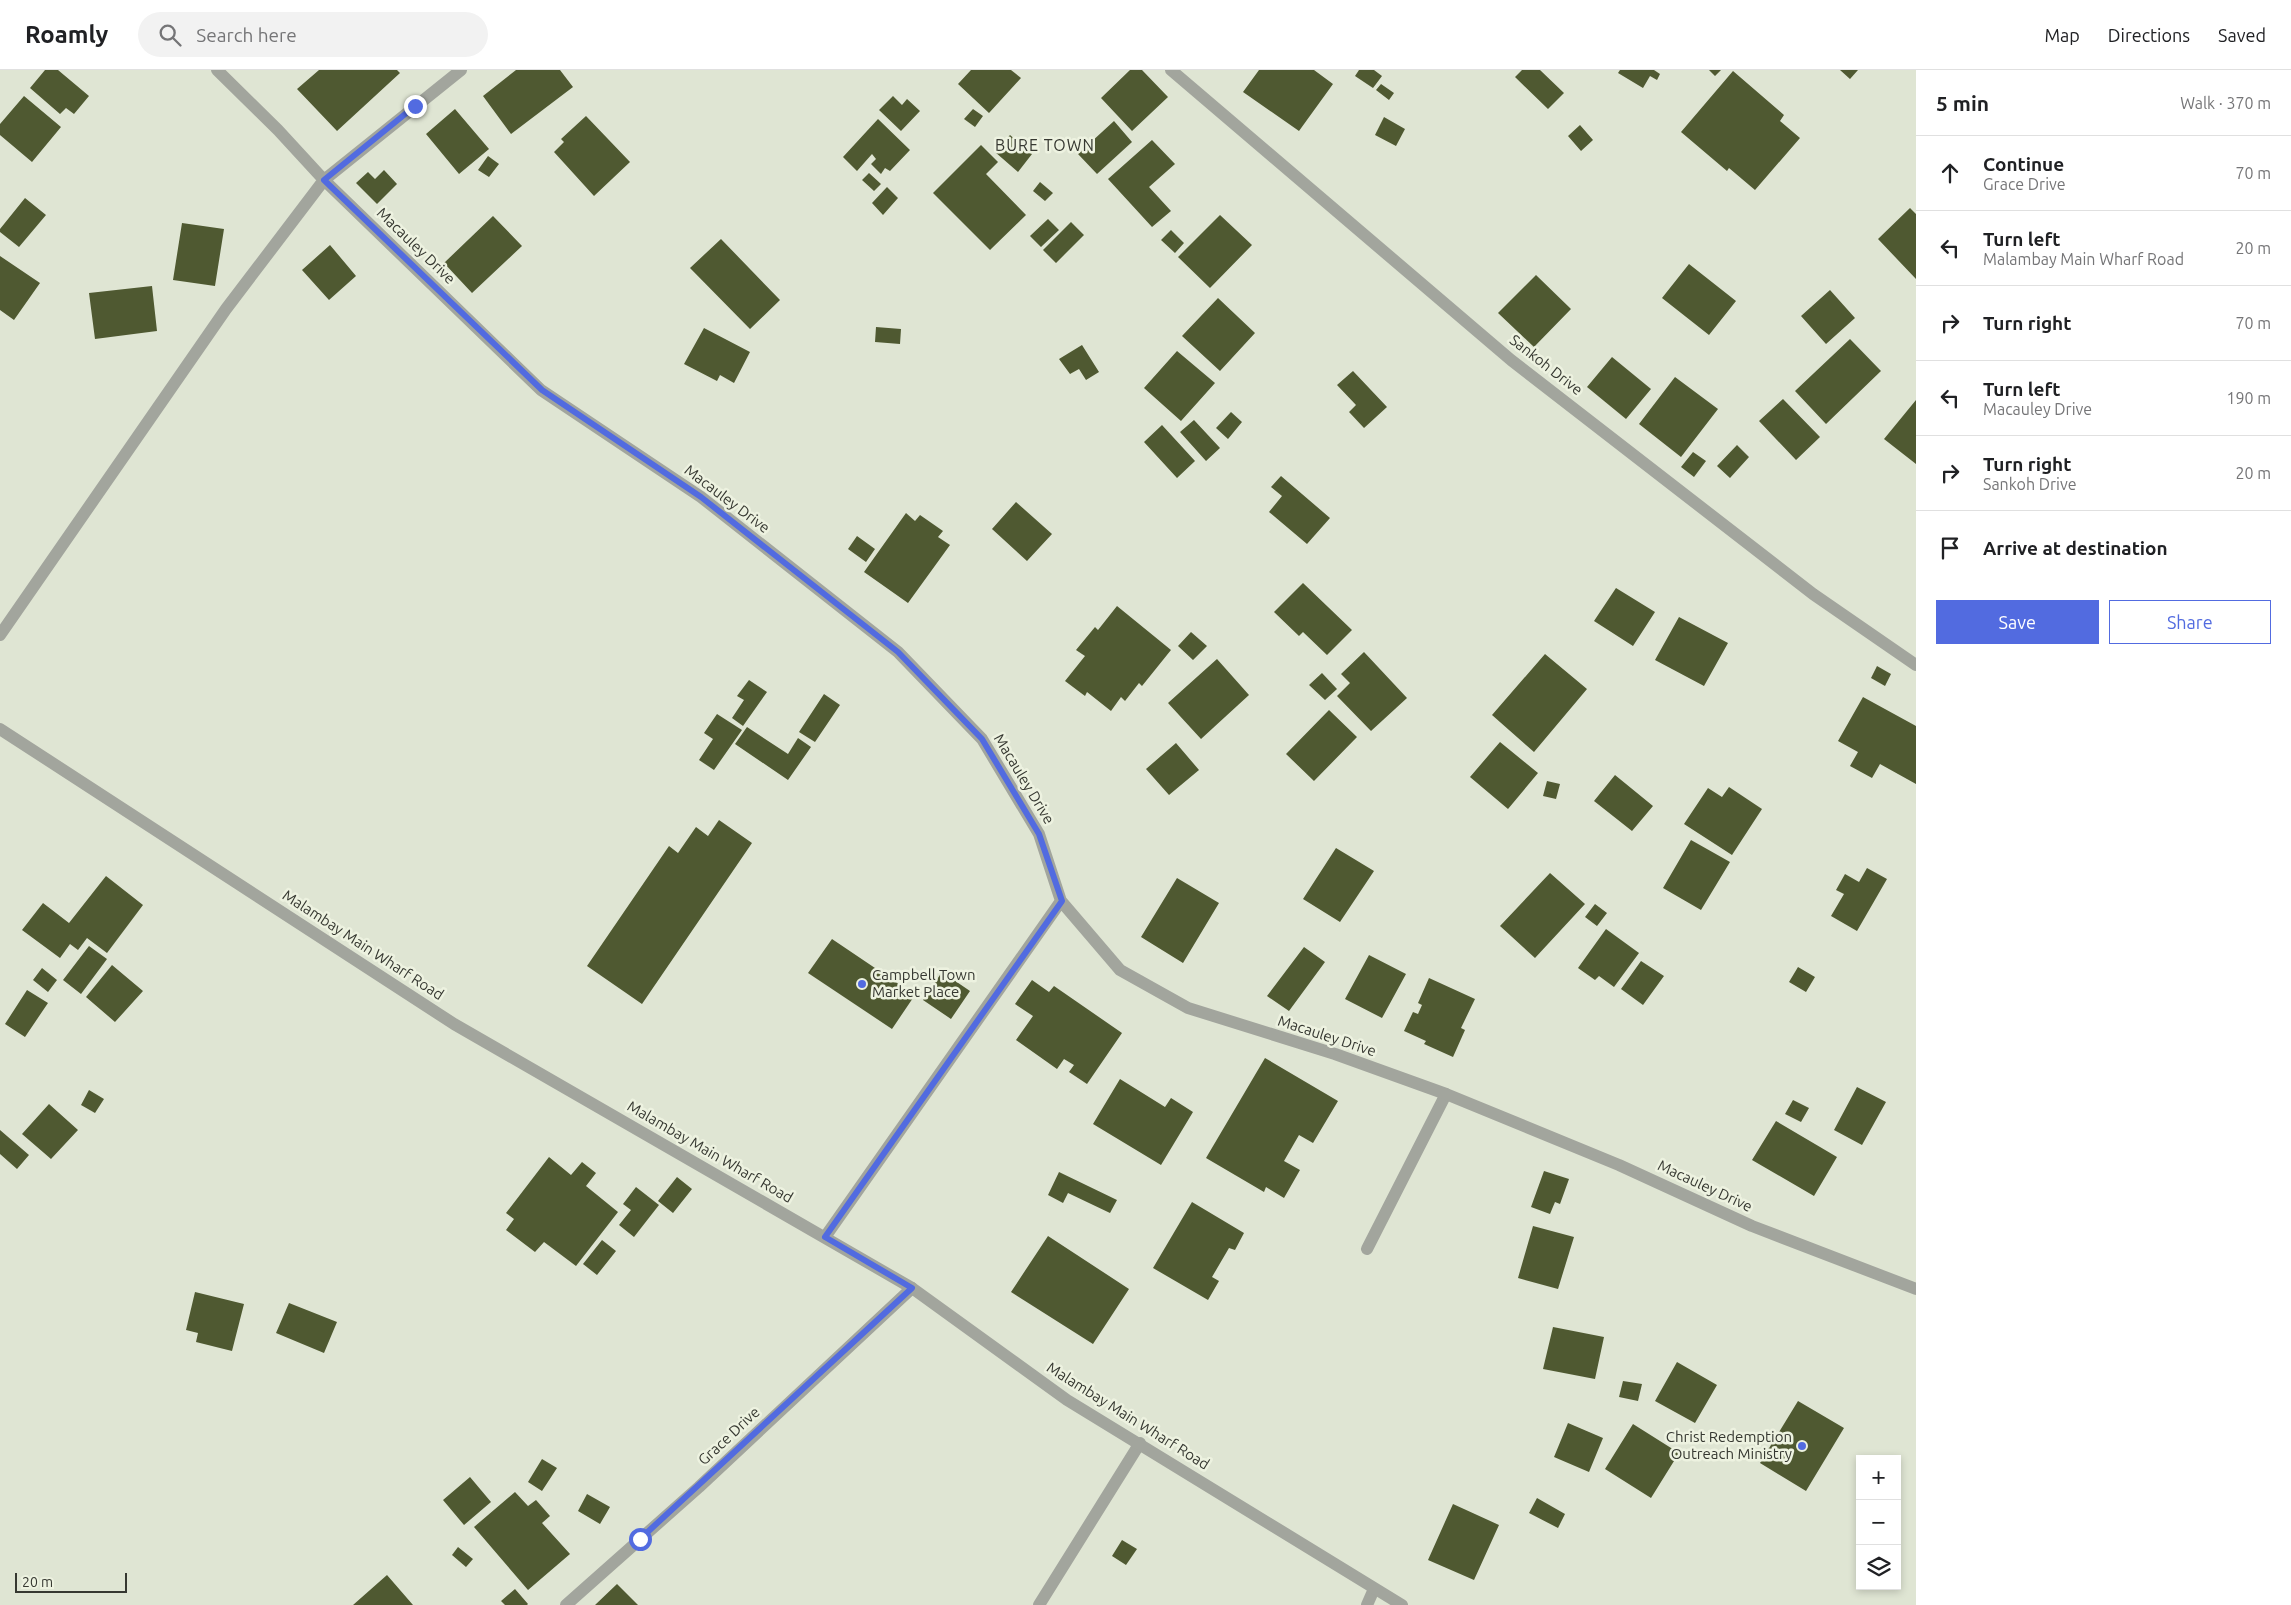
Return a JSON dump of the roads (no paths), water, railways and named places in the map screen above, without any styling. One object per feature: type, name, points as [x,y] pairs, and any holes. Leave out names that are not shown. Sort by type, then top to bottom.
[{"type":"street","name":"Macauley Drive","points":[[217,70],[278,130],[324,180],[542,390],[701,497],[898,652],[982,739],[1039,834],[1062,901],[1120,970],[1188,1008],[1335,1054],[1446,1094],[1619,1165],[1752,1226],[1916,1289]]},
{"type":"street","points":[[0,635],[226,309],[324,180],[461,70]]},
{"type":"street","name":"Sankoh Drive","points":[[1172,70],[1511,360],[1813,594],[1916,666]]},
{"type":"street","name":"Malambay Main Wharf Road","points":[[0,729],[454,1024],[912,1288],[1067,1400],[1402,1605]]},
{"type":"street","points":[[825,1237],[1062,901]]},
{"type":"street","points":[[1367,1249],[1446,1094]]},
{"type":"street","name":"Grace Drive","points":[[566,1605],[699,1487],[912,1288]]},
{"type":"street","points":[[1039,1605],[1140,1443]]},
{"type":"street","points":[[1366,1605],[1374,1589]]},
{"type":"place","name":"Campbell Town Market Place","points":[[862,984]]},
{"type":"place","name":"Christ Redemption Outreach Ministry","points":[[1802,1446]]},
{"type":"district","name":"BURE TOWN","points":[[1045,145]]}]
